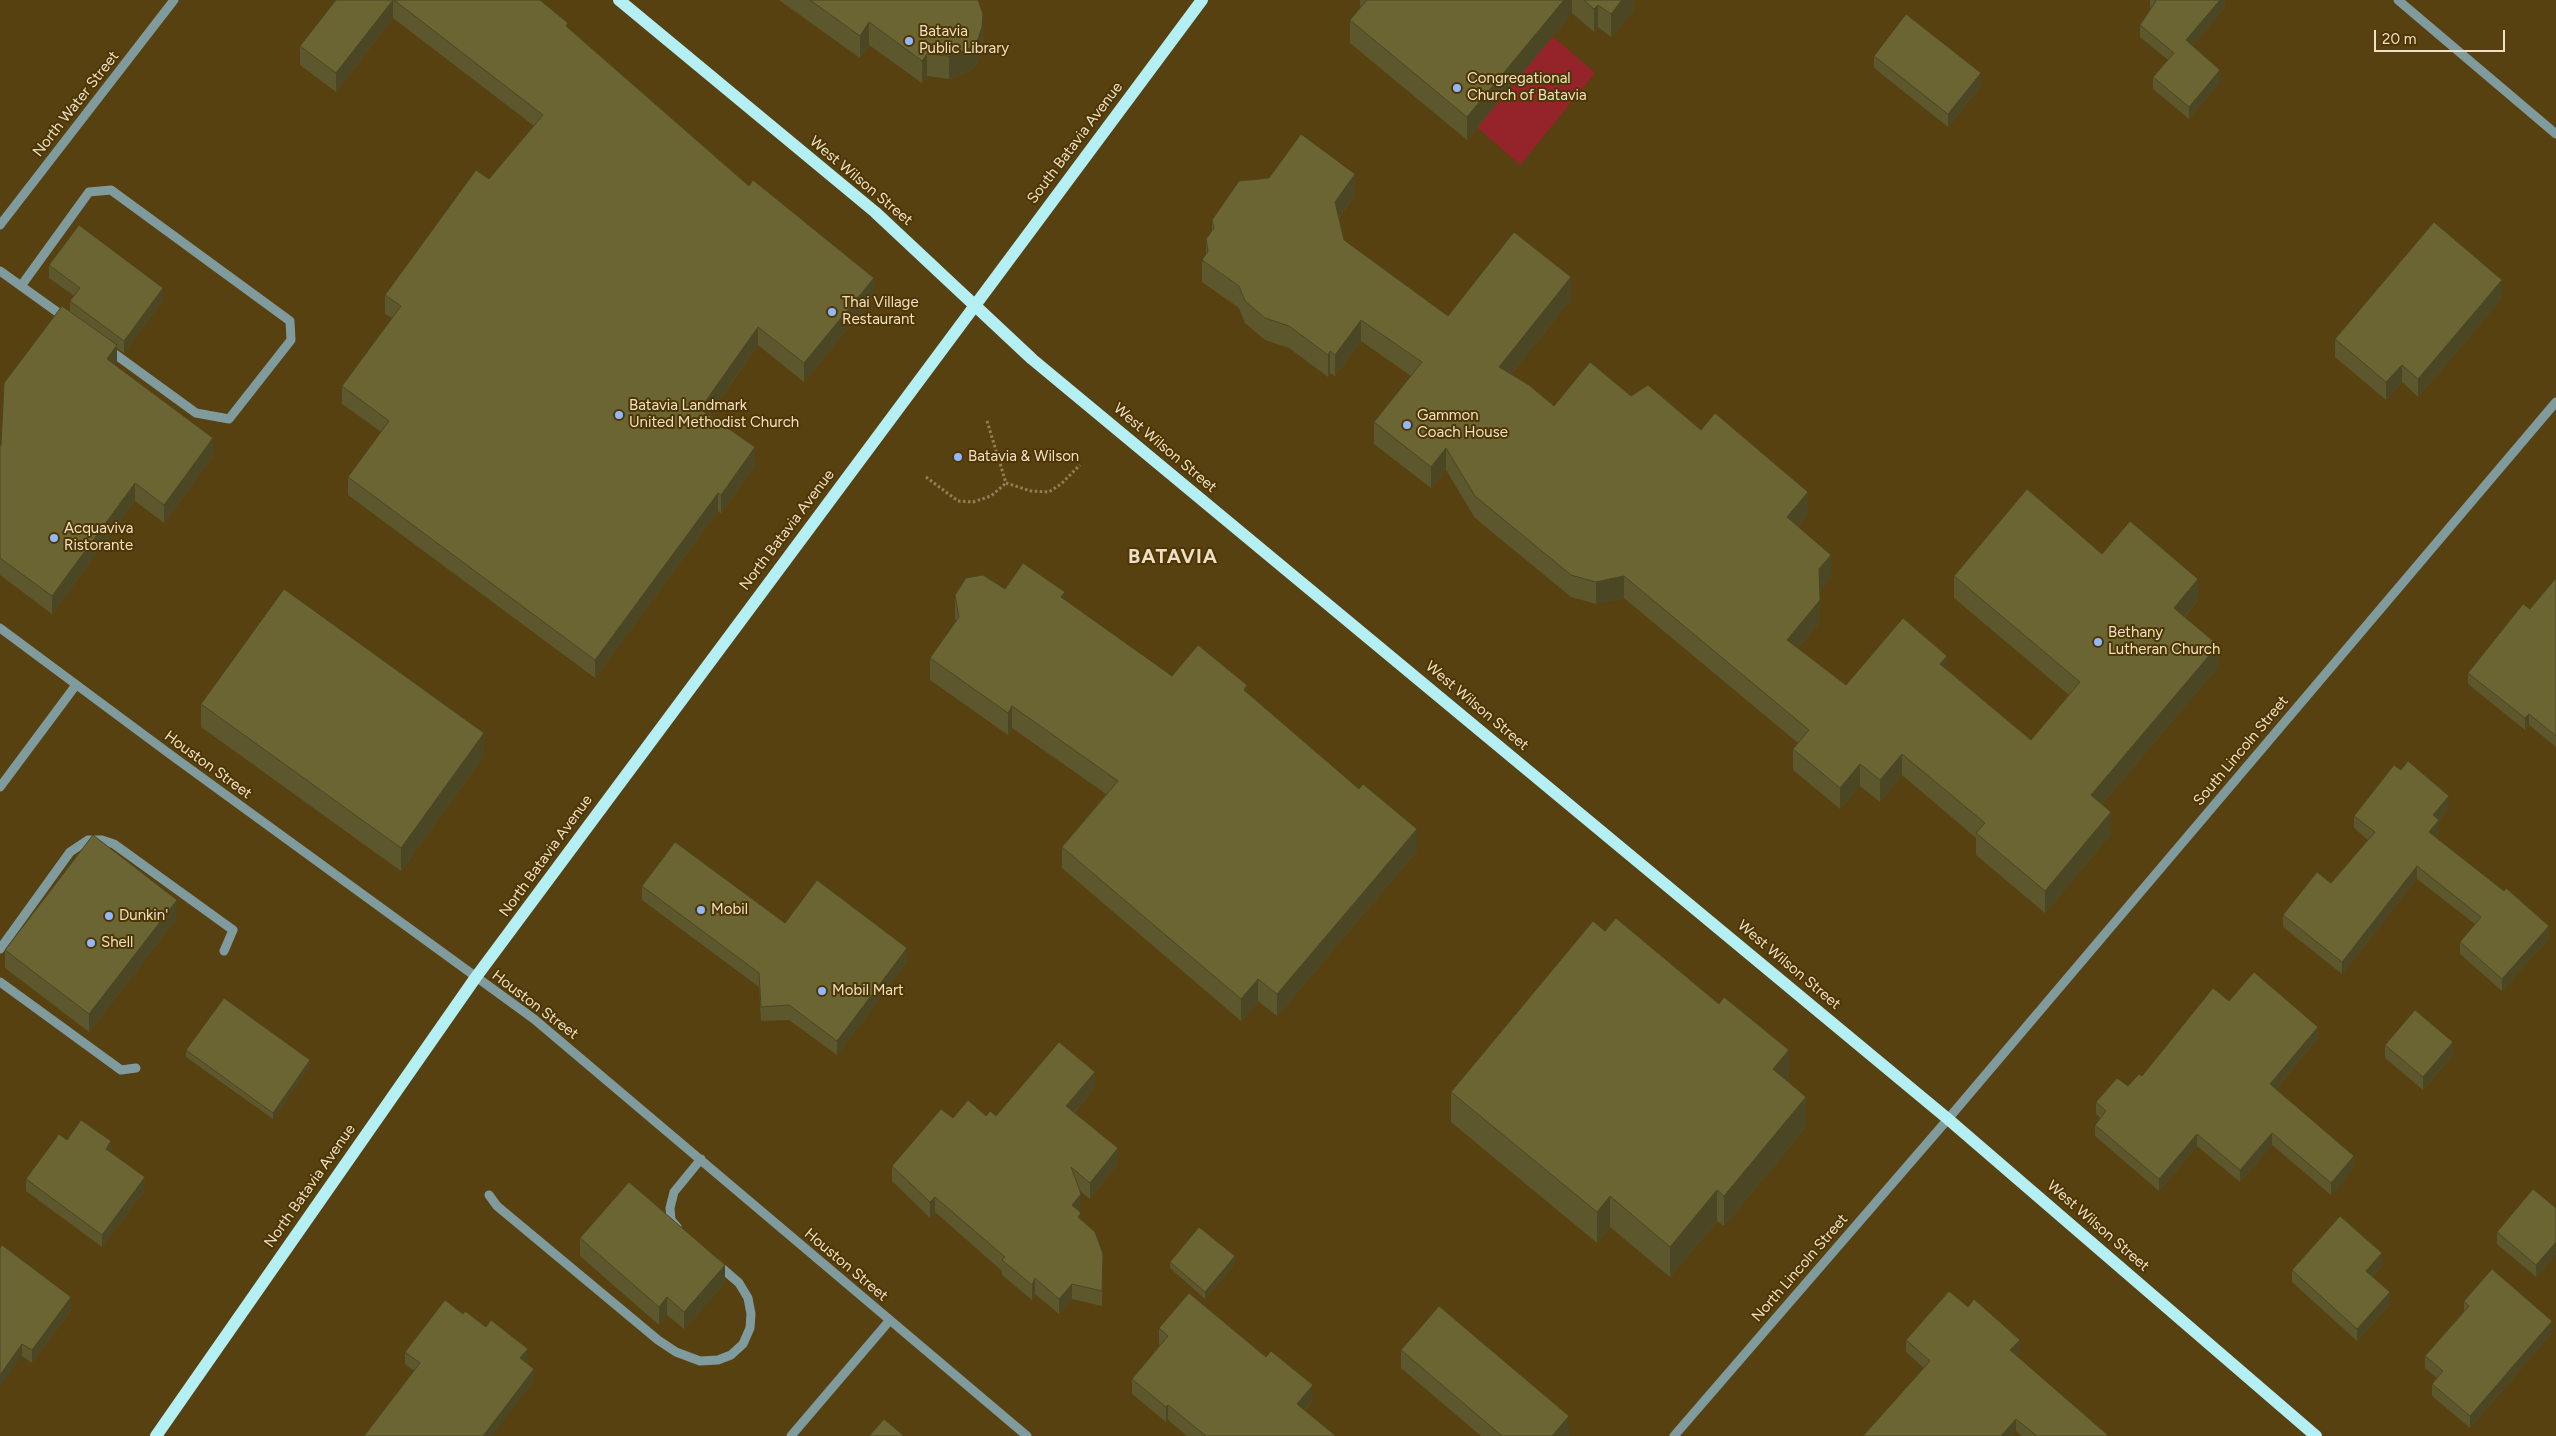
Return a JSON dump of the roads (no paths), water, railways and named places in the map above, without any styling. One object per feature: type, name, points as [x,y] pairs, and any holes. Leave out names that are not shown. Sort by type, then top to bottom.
[{"type":"main road","name":"West Wilson Street","points":[[619,0],[875,212],[1032,359],[1948,1118],[2316,1436]]},
{"type":"main road","name":"South Batavia Avenue","points":[[975,305],[1202,0]]},
{"type":"main road","name":"North Batavia Avenue","points":[[156,1436],[476,977],[975,305]]},
{"type":"street","name":"North Water Street","points":[[0,225],[174,0]]},
{"type":"street","points":[[2398,0],[2556,134]]},
{"type":"street","points":[[21,286],[89,192],[111,190],[290,321],[291,340],[229,420],[196,413],[100,344]]},
{"type":"street","points":[[0,271],[76,326]]},
{"type":"street","name":"South Lincoln Street","points":[[1948,1118],[2556,402]]},
{"type":"street","name":"Houston Street","points":[[0,628],[549,1031],[1027,1436]]},
{"type":"street","points":[[0,787],[76,685]]},
{"type":"street","points":[[0,949],[70,852],[88,840],[102,840],[114,844],[234,930],[224,951]]},
{"type":"street","points":[[0,982],[122,1070],[136,1068]]},
{"type":"street","name":"North Lincoln Street","points":[[1674,1436],[1948,1118]]},
{"type":"street","points":[[680,1232],[671,1220],[670,1208],[674,1192],[701,1160]]},
{"type":"street","points":[[489,1195],[497,1206],[658,1340],[676,1352],[700,1361],[718,1360],[731,1355],[742,1344],[750,1328],[751,1314],[748,1298],[739,1283],[709,1258]]},
{"type":"street","points":[[790,1436],[890,1320]]},
{"type":"place","name":"Batavia Public Library","points":[[909,41]]},
{"type":"place","name":"Congregational Church of Batavia","points":[[1457,88]]},
{"type":"place","name":"Thai Village Restaurant","points":[[832,312]]},
{"type":"place","name":"Batavia Landmark United Methodist Church","points":[[619,415]]},
{"type":"place","name":"Gammon Coach House","points":[[1407,425]]},
{"type":"place","name":"Batavia & Wilson","points":[[958,457]]},
{"type":"place","name":"Acquaviva Ristorante","points":[[54,538]]},
{"type":"place","name":"Bethany Lutheran Church","points":[[2098,642]]},
{"type":"place","name":"Mobil","points":[[701,910]]},
{"type":"place","name":"Dunkin'","points":[[109,916]]},
{"type":"place","name":"Shell","points":[[91,943]]},
{"type":"place","name":"Mobil Mart","points":[[822,991]]},
{"type":"district","name":"BATAVIA","points":[[1173,557]]}]
